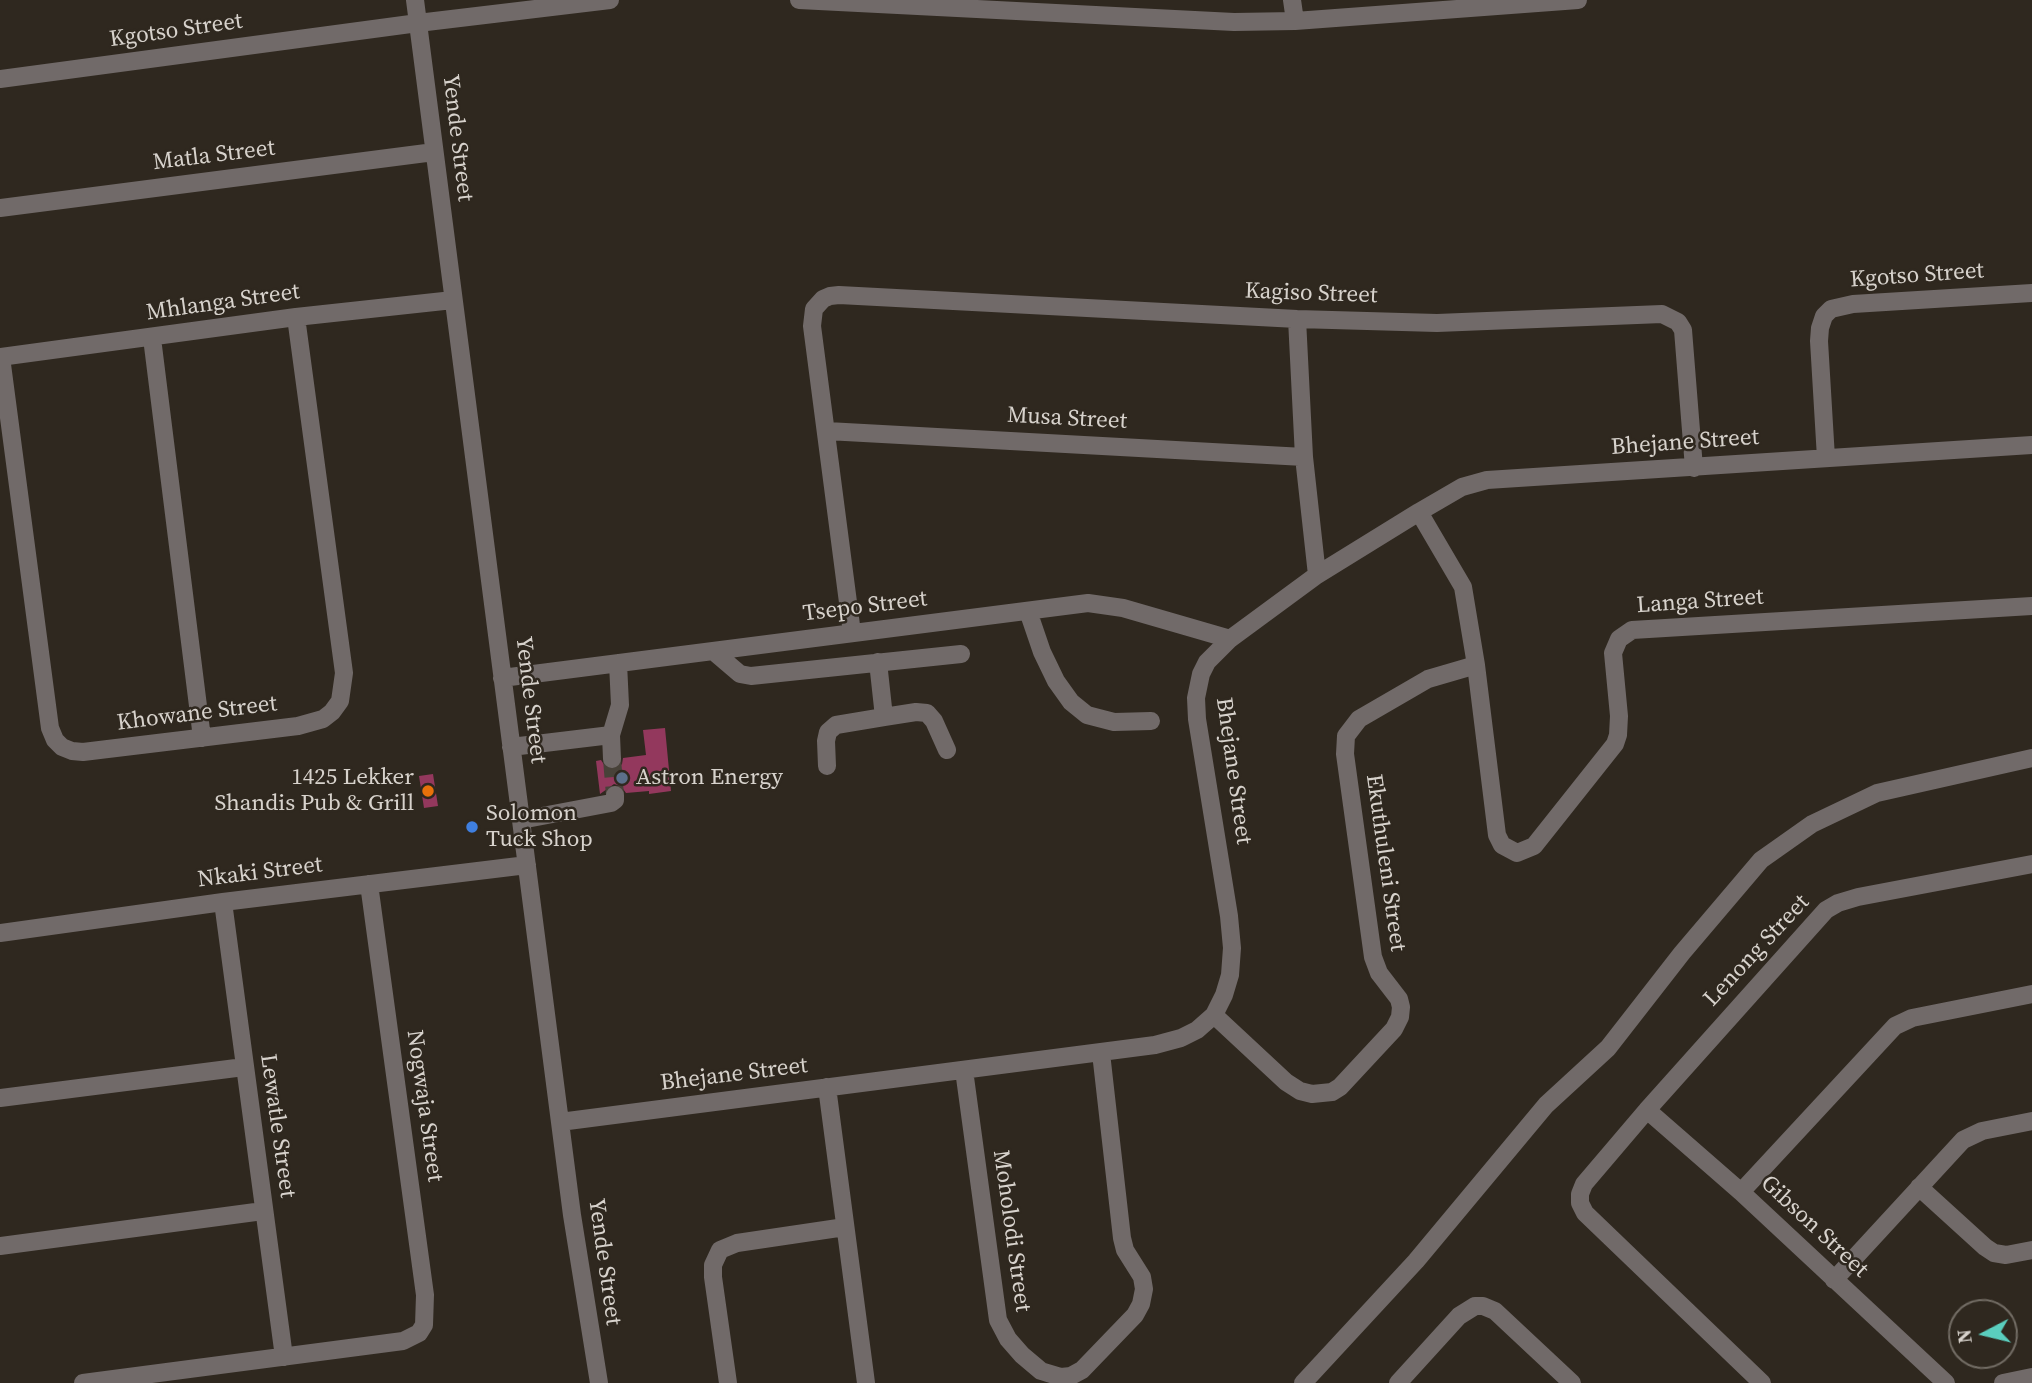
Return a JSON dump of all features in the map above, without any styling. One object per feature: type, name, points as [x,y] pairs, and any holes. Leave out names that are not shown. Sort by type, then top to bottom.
[{"type":"street","name":"Yende Street","points":[[415,0],[560,1122],[599,1383]]},
{"type":"street","name":"Kgotso Street","points":[[0,79],[418,23],[472,8],[610,0]]},
{"type":"street","points":[[799,0],[1213,22],[1295,21],[1578,0]]},
{"type":"street","points":[[1292,0],[1295,21]]},
{"type":"street","name":"Matla Street","points":[[0,208],[434,152]]},
{"type":"street","name":"Kgotso Street","points":[[1826,458],[1818,341],[1824,316],[1831,309],[1853,304],[2032,293]]},
{"type":"street","name":"Kagiso Street","points":[[827,431],[812,326],[814,309],[830,296],[1297,319],[1447,323],[1649,313],[1671,317],[1678,322],[1685,343],[1694,468]]},
{"type":"street","name":"Mhlanga Street","points":[[0,357],[296,317],[453,300]]},
{"type":"street","name":"Khowane Street","points":[[0,357],[50,728],[55,740],[62,747],[83,752],[309,724],[323,719],[340,701],[344,673],[296,317]]},
{"type":"street","points":[[1297,319],[1304,457],[1317,575]]},
{"type":"street","points":[[152,338],[202,738]]},
{"type":"street","points":[[827,431],[852,633]]},
{"type":"street","name":"Musa Street","points":[[827,431],[1304,457]]},
{"type":"street","name":"Bhejane Street","points":[[560,1122],[1101,1053],[1155,1045],[1181,1038],[1197,1030],[1214,1015],[1224,995],[1230,975],[1232,948],[1196,698],[1200,674],[1207,662],[1230,639],[1317,575],[1462,487],[1487,480],[2032,445]]},
{"type":"street","name":"Langa Street","points":[[1419,512],[1463,587],[1476,665],[1497,835],[1502,845],[1517,853],[1534,846],[1615,744],[1619,716],[1612,653],[1619,639],[1632,630],[2032,606]]},
{"type":"street","name":"Tsepo Street","points":[[502,678],[1103,603],[1230,639]]},
{"type":"street","points":[[1028,611],[1042,652],[1056,681],[1071,702],[1087,715],[1114,722],[1151,721]]},
{"type":"street","points":[[713,651],[740,674],[751,676],[961,654]]},
{"type":"street","points":[[877,662],[884,717]]},
{"type":"street","points":[[612,759],[611,735],[620,705],[618,663]]},
{"type":"street","name":"Ekuthuleni Street","points":[[1214,1015],[1286,1082],[1300,1091],[1312,1094],[1332,1092],[1340,1087],[1394,1028],[1400,1017],[1401,1007],[1399,999],[1379,973],[1373,957],[1345,754],[1346,736],[1359,719],[1428,679],[1476,665]]},
{"type":"street","points":[[827,766],[826,741],[828,732],[836,725],[916,712],[927,713],[934,721],[947,750]]},
{"type":"street","points":[[511,747],[611,735]]},
{"type":"street","points":[[1303,1383],[1416,1261],[1546,1105],[1608,1048],[1682,953],[1761,860],[1812,824],[1877,793],[2032,758]]},
{"type":"street","points":[[521,820],[611,803],[615,800],[615,795]]},
{"type":"street","name":"Lenong Street","points":[[1762,1383],[1585,1213],[1580,1203],[1584,1184],[1826,910],[1858,897],[2032,864]]},
{"type":"street","name":"Nkaki Street","points":[[0,933],[223,902],[527,865]]},
{"type":"street","name":"Nogwaja Street","points":[[284,1357],[403,1341],[418,1333],[424,1325],[425,1295],[369,884]]},
{"type":"street","name":"Lewatle Street","points":[[223,902],[284,1357]]},
{"type":"street","points":[[1741,1192],[1895,1026],[1912,1018],[2032,994]]},
{"type":"street","name":"Moholodi Street","points":[[964,1070],[998,1320],[1007,1339],[1041,1371],[1061,1377],[1071,1376],[1082,1370],[1135,1315],[1144,1289],[1142,1277],[1125,1250],[1122,1238],[1101,1053]]},
{"type":"street","points":[[0,1098],[244,1067]]},
{"type":"street","points":[[827,1087],[866,1383]]},
{"type":"street","name":"Gibson Street","points":[[1647,1110],[1741,1192],[1946,1383]]},
{"type":"street","points":[[1834,1280],[1956,1146],[1972,1135],[2032,1121]]},
{"type":"street","points":[[1919,1187],[1994,1253],[2006,1255],[2032,1250]]},
{"type":"street","points":[[0,1246],[263,1211]]},
{"type":"street","points":[[728,1383],[713,1277],[713,1265],[719,1250],[737,1243],[845,1227]]},
{"type":"street","points":[[1398,1383],[1466,1310],[1483,1306],[1494,1311],[1572,1383]]},
{"type":"street","points":[[83,1383],[194,1376],[284,1357]]},
{"type":"street","points":[[2003,1383],[2032,1377]]},
{"type":"building","points":[[665,728],[671,791],[626,793],[621,786],[614,784],[600,794],[596,761],[601,760],[607,769],[617,769],[623,758],[646,755],[643,730]]},
{"type":"building","name":"1425 Lekker Shandis Pub & Grill","points":[[433,774],[438,806],[424,808],[419,776]]},
{"type":"tunnel","points":[[612,759],[615,795]]},
{"type":"place","name":"Astron Energy","points":[[622,778]]},
{"type":"place","name":"1425 Lekker Shandis Pub & Grill","points":[[428,791]]},
{"type":"place","name":"Solomon Tuck Shop","points":[[472,827]]}]
